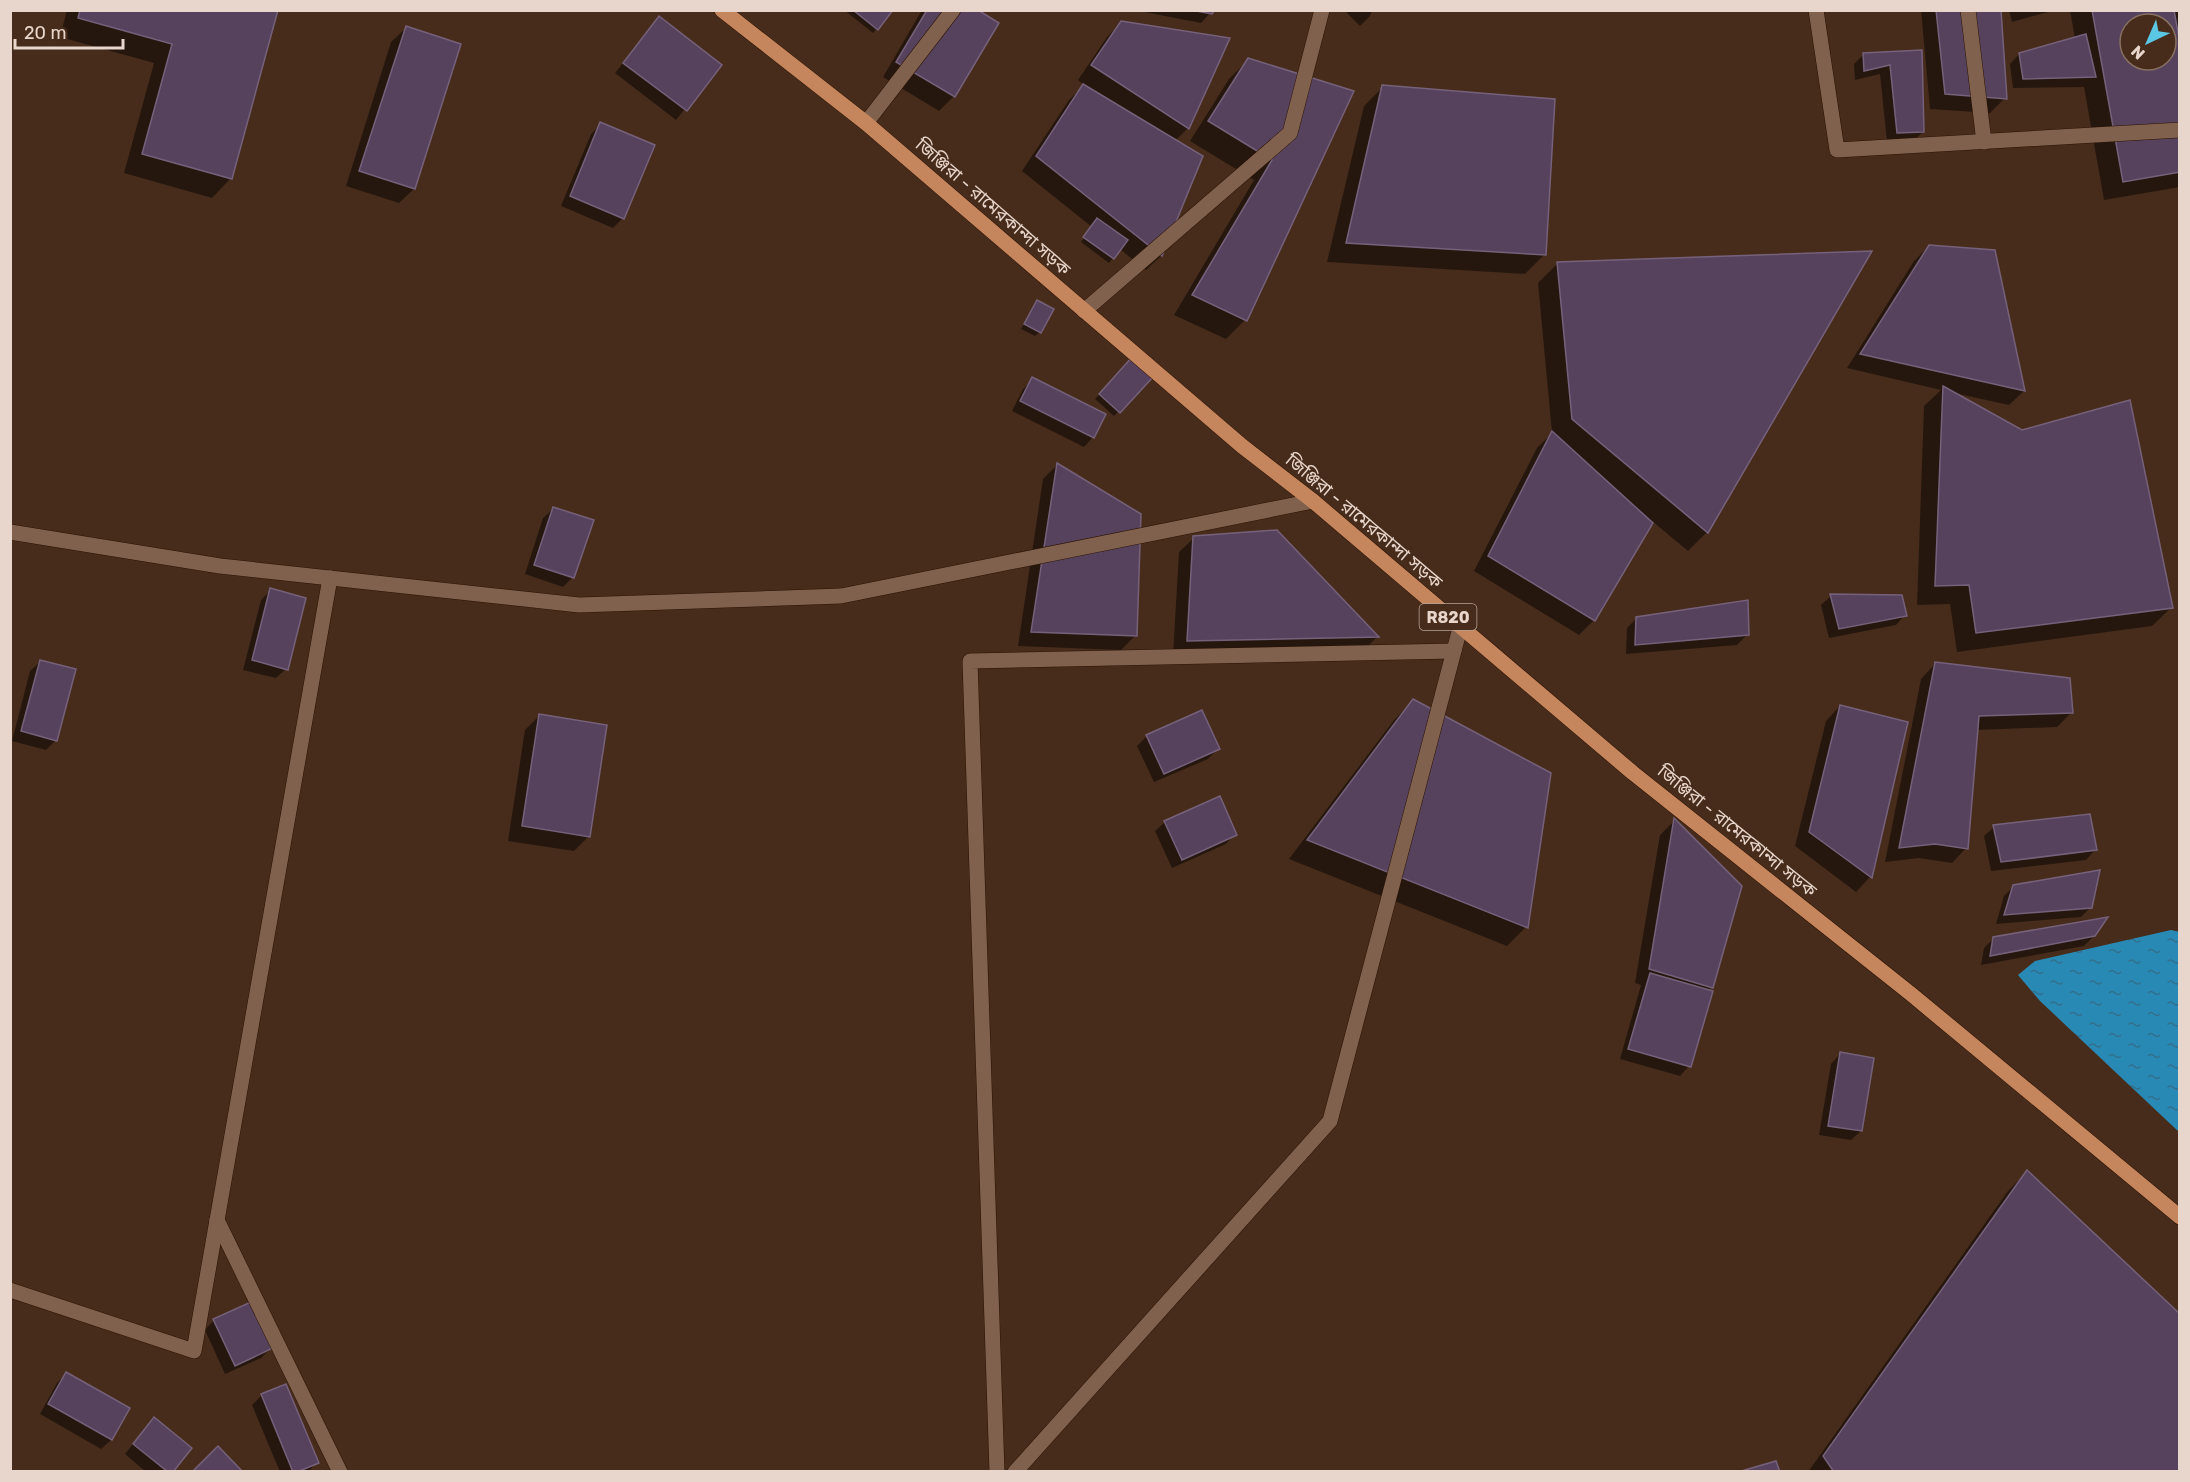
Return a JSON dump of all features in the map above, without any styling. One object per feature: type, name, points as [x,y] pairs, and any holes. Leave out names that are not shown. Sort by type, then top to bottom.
[{"type":"main road","name":"জিঞ্জিরা - রামেরকান্দা সড়ক","points":[[722,10],[866,123],[1242,446],[1313,501],[1633,773],[1911,994],[2180,1217]]},
{"type":"street","points":[[866,123],[953,10]]},
{"type":"street","points":[[1084,311],[1290,133],[1322,10]]},
{"type":"street","points":[[1816,10],[1837,150],[2180,130]]},
{"type":"street","points":[[1968,10],[1984,142]]},
{"type":"street","points":[[10,532],[220,566],[579,605],[841,596],[1313,501]]},
{"type":"street","points":[[10,1290],[194,1351],[330,578]]},
{"type":"street","points":[[1015,1472],[1330,1121],[1460,628]]},
{"type":"street","points":[[997,1472],[970,661],[1454,651]]},
{"type":"street","points":[[217,1220],[340,1472]]},
{"type":"water","points":[[2171,930],[2180,932],[2179,1132],[2040,1001],[2018,975],[2035,961]]},
{"type":"building","points":[[80,10],[278,10],[232,179],[142,154],[172,44],[78,18]]},
{"type":"building","points":[[853,10],[893,10],[878,30]]},
{"type":"building","points":[[927,10],[978,10],[999,23],[955,97],[896,62]]},
{"type":"building","points":[[1191,10],[1215,10],[1212,14]]},
{"type":"building","points":[[1936,10],[2001,10],[2007,99],[1945,94]]},
{"type":"building","points":[[2092,10],[2174,10],[2174,12],[2118,12],[2118,72],[2178,72],[2178,32],[2180,43],[2180,172],[2123,182]]},
{"type":"building","points":[[659,16],[722,65],[687,111],[623,63]]},
{"type":"building","points":[[1121,21],[1230,38],[1189,129],[1091,65]]},
{"type":"building","points":[[406,26],[461,44],[415,189],[359,171]]},
{"type":"building","points":[[2086,34],[2096,77],[2023,79],[2019,53]]},
{"type":"building","points":[[1922,50],[1924,132],[1897,133],[1890,65],[1864,71],[1863,53]]},
{"type":"building","points":[[1248,58],[1354,91],[1247,321],[1192,295],[1272,160],[1208,121]]},
{"type":"building","points":[[1083,84],[1203,156],[1162,256],[1036,156]]},
{"type":"building","points":[[1382,85],[1555,99],[1546,255],[1346,243]]},
{"type":"building","points":[[600,122],[655,145],[624,219],[570,196]]},
{"type":"building","points":[[1097,218],[1128,240],[1114,259],[1083,237]]},
{"type":"building","points":[[1929,245],[1995,250],[2025,391],[1860,354]]},
{"type":"building","points":[[1872,251],[1708,533],[1572,419],[1557,262]]},
{"type":"building","points":[[1037,300],[1054,309],[1041,333],[1024,324]]},
{"type":"building","points":[[1132,357],[1153,377],[1120,413],[1099,394]]},
{"type":"building","points":[[1032,377],[1106,414],[1094,438],[1020,401]]},
{"type":"building","points":[[1943,386],[2022,430],[2130,400],[2173,608],[1976,633],[1969,585],[1935,586]]},
{"type":"building","points":[[1552,431],[1653,523],[1595,621],[1488,556]]},
{"type":"building","points":[[1057,463],[1141,514],[1137,636],[1031,632]]},
{"type":"building","points":[[553,507],[594,520],[574,578],[534,565]]},
{"type":"building","points":[[1277,530],[1379,637],[1187,641],[1193,536]]},
{"type":"building","points":[[270,588],[306,598],[288,670],[252,660]]},
{"type":"building","points":[[1830,594],[1902,595],[1907,616],[1839,629]]},
{"type":"building","points":[[1748,600],[1749,635],[1635,645],[1636,617]]},
{"type":"building","points":[[40,660],[76,669],[57,741],[21,731]]},
{"type":"building","points":[[1935,662],[2070,678],[2073,713],[1979,716],[1968,849],[1935,844],[1899,848]]},
{"type":"building","points":[[1413,699],[1551,773],[1528,928],[1307,840]]},
{"type":"building","points":[[1840,705],[1908,722],[1872,878],[1809,832]]},
{"type":"building","points":[[1202,710],[1220,749],[1164,774],[1146,735]]},
{"type":"building","points":[[539,714],[607,725],[590,837],[522,826]]},
{"type":"building","points":[[1220,796],[1237,835],[1182,860],[1164,821]]},
{"type":"building","points":[[2090,814],[2097,850],[2001,862],[1993,825]]},
{"type":"building","points":[[1674,818],[1742,886],[1713,988],[1649,969]]},
{"type":"building","points":[[2100,870],[2092,908],[2004,915],[2013,885]]},
{"type":"building","points":[[2108,917],[2095,936],[1990,956],[1993,937]]},
{"type":"building","points":[[1650,973],[1713,991],[1691,1067],[1628,1049]]},
{"type":"building","points":[[1840,1052],[1874,1058],[1862,1131],[1828,1126]]},
{"type":"building","points":[[2027,1170],[2180,1314],[2180,1472],[1834,1472],[1823,1456]]},
{"type":"building","points":[[251,1302],[273,1348],[235,1366],[213,1319]]},
{"type":"building","points":[[66,1372],[130,1408],[112,1440],[48,1404]]},
{"type":"building","points":[[286,1384],[319,1463],[297,1472],[293,1472],[261,1394]]},
{"type":"building","points":[[154,1417],[192,1448],[173,1472],[168,1472],[133,1444]]},
{"type":"building","points":[[218,1446],[242,1471],[192,1472]]},
{"type":"building","points":[[1776,1461],[1780,1472],[1738,1472]]}]
